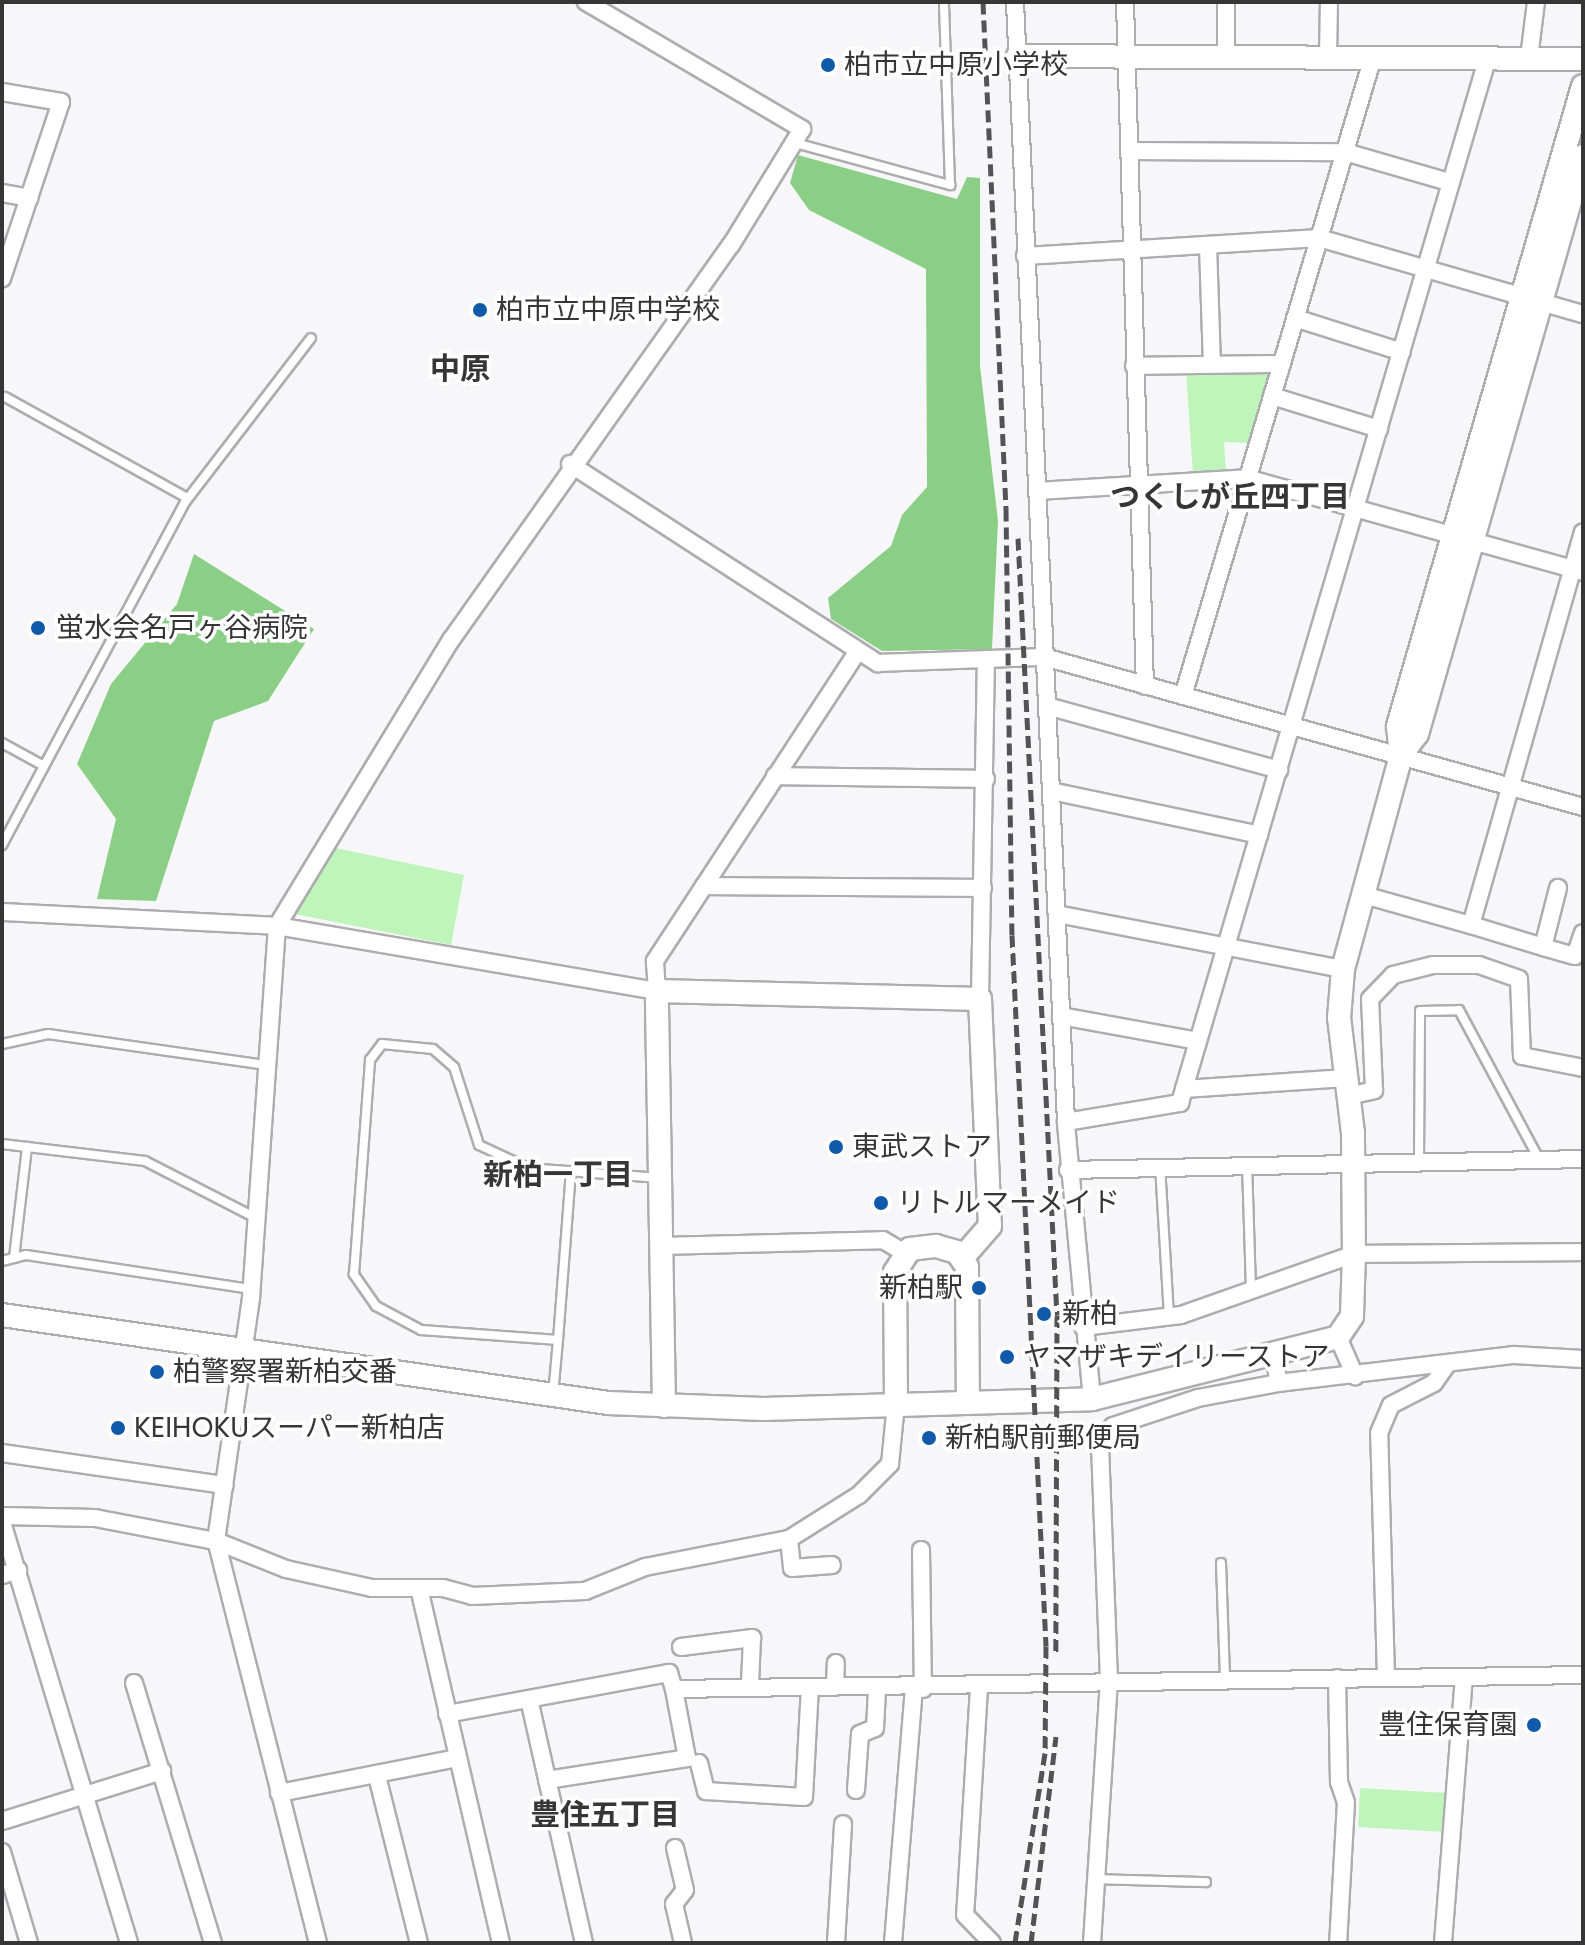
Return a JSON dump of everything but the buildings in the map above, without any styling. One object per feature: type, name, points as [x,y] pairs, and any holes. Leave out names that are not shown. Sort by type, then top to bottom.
[{"type":"street","points":[[318,1943],[216,1541],[252,1289],[277,926],[451,640],[570,464],[731,245],[802,129],[586,2]]},
{"type":"street","points":[[1015,2],[1068,1170],[1092,1399]]},
{"type":"street","points":[[1125,2],[1145,686]]},
{"type":"street","points":[[1226,2],[1226,56]]},
{"type":"street","points":[[1328,57],[1329,2]]},
{"type":"street","points":[[1529,58],[1536,2]]},
{"type":"street","points":[[1018,56],[1583,59]]},
{"type":"street","points":[[1183,696],[1373,57]]},
{"type":"street","points":[[1066,1122],[1180,1103],[1488,57]]},
{"type":"street","points":[[2,1315],[553,1396],[664,1406],[1092,1399],[1275,1356],[1338,1337],[1352,1316],[1354,1254],[1355,1163],[1343,969],[1401,755],[1417,734],[1462,538],[1531,299],[1583,86]]},
{"type":"street","points":[[2,92],[61,102],[2,278]]},
{"type":"street","points":[[1129,151],[1345,152],[1449,182]]},
{"type":"street","points":[[1531,299],[1583,156]]},
{"type":"street","points":[[2,193],[30,198]]},
{"type":"street","points":[[1025,256],[1319,238],[1583,314]]},
{"type":"street","points":[[1208,245],[1212,364]]},
{"type":"street","points":[[1295,318],[1402,352]]},
{"type":"street","points":[[1134,366],[1282,364]]},
{"type":"street","points":[[1272,396],[1379,429]]},
{"type":"street","points":[[570,464],[878,663],[1044,657],[1583,807]]},
{"type":"street","points":[[1037,491],[1247,478],[1578,571]]},
{"type":"street","points":[[1471,925],[1509,786],[1578,571],[1583,533]]},
{"type":"street","points":[[664,1406],[655,961],[857,652]]},
{"type":"street","points":[[968,1403],[963,1257],[990,1226],[980,999],[986,660]]},
{"type":"street","points":[[1047,706],[1279,770]]},
{"type":"street","points":[[775,776],[986,779]]},
{"type":"street","points":[[1051,791],[1259,835]]},
{"type":"street","points":[[704,886],[983,888]]},
{"type":"street","points":[[1543,947],[1558,888]]},
{"type":"street","points":[[1364,895],[1575,956],[1583,933]]},
{"type":"street","points":[[2,912],[277,926],[657,991],[980,999]]},
{"type":"street","points":[[1057,914],[1343,969]]},
{"type":"street","points":[[1184,1089],[1348,1087],[1374,1090],[1370,999],[1393,975],[1433,965],[1479,965],[1519,979],[1522,1056],[1583,1068]]},
{"type":"street","points":[[1061,1016],[1198,1041]]},
{"type":"street","points":[[1068,1170],[1247,1162],[1583,1159]]},
{"type":"street","points":[[661,1246],[883,1240],[905,1253],[936,1246],[963,1257]]},
{"type":"street","points":[[1083,1327],[1169,1316],[1354,1254],[1583,1252]]},
{"type":"street","points":[[2,1516],[95,1518],[216,1541],[286,1569],[372,1588],[419,1588],[472,1596],[585,1591],[645,1567],[789,1539],[859,1495],[890,1464],[896,1404],[895,1272],[905,1253]]},
{"type":"street","points":[[1338,1337],[1355,1376]]},
{"type":"street","points":[[1092,1943],[1109,1680],[1100,1443],[1113,1426],[1198,1398],[1278,1383],[1514,1355],[1583,1359]]},
{"type":"street","points":[[1275,1356],[1278,1383]]},
{"type":"street","points":[[1386,1677],[1379,1433],[1391,1405],[1434,1383],[1448,1363]]},
{"type":"street","points":[[2,1453],[225,1485]]},
{"type":"street","points":[[2,1522],[10,1572],[85,1795],[129,1943]]},
{"type":"street","points":[[789,1539],[792,1568],[832,1565]]},
{"type":"street","points":[[893,1943],[918,1689],[921,1550]]},
{"type":"street","points":[[419,1588],[501,1943]]},
{"type":"street","points":[[681,1647],[752,1638],[750,1684]]},
{"type":"street","points":[[835,1687],[836,1663]]},
{"type":"street","points":[[447,1714],[669,1673],[687,1758],[547,1780]]},
{"type":"street","points":[[674,1689],[750,1684],[918,1689],[1109,1680],[1583,1675]]},
{"type":"street","points":[[1337,1678],[1339,1782],[1346,1802],[1338,1943]]},
{"type":"street","points":[[1443,1943],[1464,1678]]},
{"type":"street","points":[[134,1683],[213,1943]]},
{"type":"street","points":[[699,1763],[706,1791],[804,1797],[810,1687]]},
{"type":"street","points":[[979,1688],[965,1915],[992,1943]]},
{"type":"street","points":[[856,1790],[860,1734],[875,1728],[877,1689]]},
{"type":"street","points":[[529,1699],[584,1943]]},
{"type":"street","points":[[279,1793],[457,1758]]},
{"type":"street","points":[[2,1821],[162,1771]]},
{"type":"street","points":[[377,1776],[419,1943]]},
{"type":"street","points":[[836,1943],[843,1824]]},
{"type":"street","points":[[675,1848],[685,1890],[674,1904],[683,1943]]},
{"type":"street","points":[[2,1852],[29,1943]]},
{"type":"lane","points":[[795,143],[950,185],[944,2]]},
{"type":"lane","points":[[2,845],[187,498],[311,338]]},
{"type":"lane","points":[[5,397],[187,498]]},
{"type":"lane","points":[[2,743],[44,766]]},
{"type":"lane","points":[[1419,1160],[1420,1011],[1459,1010],[1539,1159]]},
{"type":"lane","points":[[2,1044],[48,1034],[268,1065]]},
{"type":"lane","points":[[558,1340],[421,1330],[376,1306],[354,1274],[370,1060],[382,1044],[433,1049],[454,1067],[479,1145],[528,1168],[660,1178]]},
{"type":"lane","points":[[2,1144],[145,1161],[257,1219]]},
{"type":"lane","points":[[14,1258],[27,1147]]},
{"type":"lane","points":[[1247,1162],[1251,1291]]},
{"type":"lane","points":[[1160,1164],[1169,1316]]},
{"type":"lane","points":[[553,1396],[571,1171]]},
{"type":"lane","points":[[2,1261],[14,1258],[252,1289]]},
{"type":"lane","points":[[1221,1563],[1225,1678]]},
{"type":"lane","points":[[1096,1879],[1206,1882]]},
{"type":"green space","points":[[798,155],[957,199],[967,177],[980,178],[980,366],[998,521],[992,649],[882,651],[831,619],[828,598],[891,546],[902,515],[927,487],[926,269],[809,210],[790,183]]},
{"type":"green space","points":[[1267,369],[1272,375],[1251,443],[1224,442],[1226,471],[1193,475],[1186,371]]},
{"type":"green space","points":[[194,554],[314,629],[268,701],[214,721],[156,901],[97,899],[116,819],[77,764],[111,684],[177,604]]},
{"type":"green space","points":[[336,848],[464,875],[451,945],[295,914]]},
{"type":"green space","points":[[1360,1788],[1448,1793],[1446,1832],[1358,1827]]},
{"type":"railway","points":[[983,2],[1006,509],[1012,935],[1046,1646],[1045,1753],[1015,1943]]},
{"type":"railway","points":[[1018,538],[1057,1315],[1056,1653]]},
{"type":"railway","points":[[1031,1943],[1056,1737]]},
{"type":"place","name":"柏市立中原小学校","points":[[828,65]]},
{"type":"place","name":"柏市立中原中学校","points":[[480,310]]},
{"type":"place","name":"蛍水会名戸ヶ谷病院","points":[[38,628]]},
{"type":"place","name":"東武ストア","points":[[836,1147]]},
{"type":"place","name":"リトルマーメイド","points":[[881,1203]]},
{"type":"place","name":"新柏駅","points":[[979,1288]]},
{"type":"place","name":"新柏","points":[[1044,1314]]},
{"type":"place","name":"ヤマザキデイリーストア","points":[[1007,1357]]},
{"type":"place","name":"柏警察署新柏交番","points":[[157,1372]]},
{"type":"place","name":"KEIHOKUスーパー新柏店","points":[[118,1428]]},
{"type":"place","name":"新柏駅前郵便局","points":[[929,1438]]},
{"type":"place","name":"豊住保育園","points":[[1534,1725]]},
{"type":"district","name":"中原","points":[[460,369]]},
{"type":"district","name":"つくしが丘四丁目","points":[[1230,497]]},
{"type":"district","name":"新柏一丁目","points":[[558,1175]]},
{"type":"district","name":"豊住五丁目","points":[[605,1815]]}]
